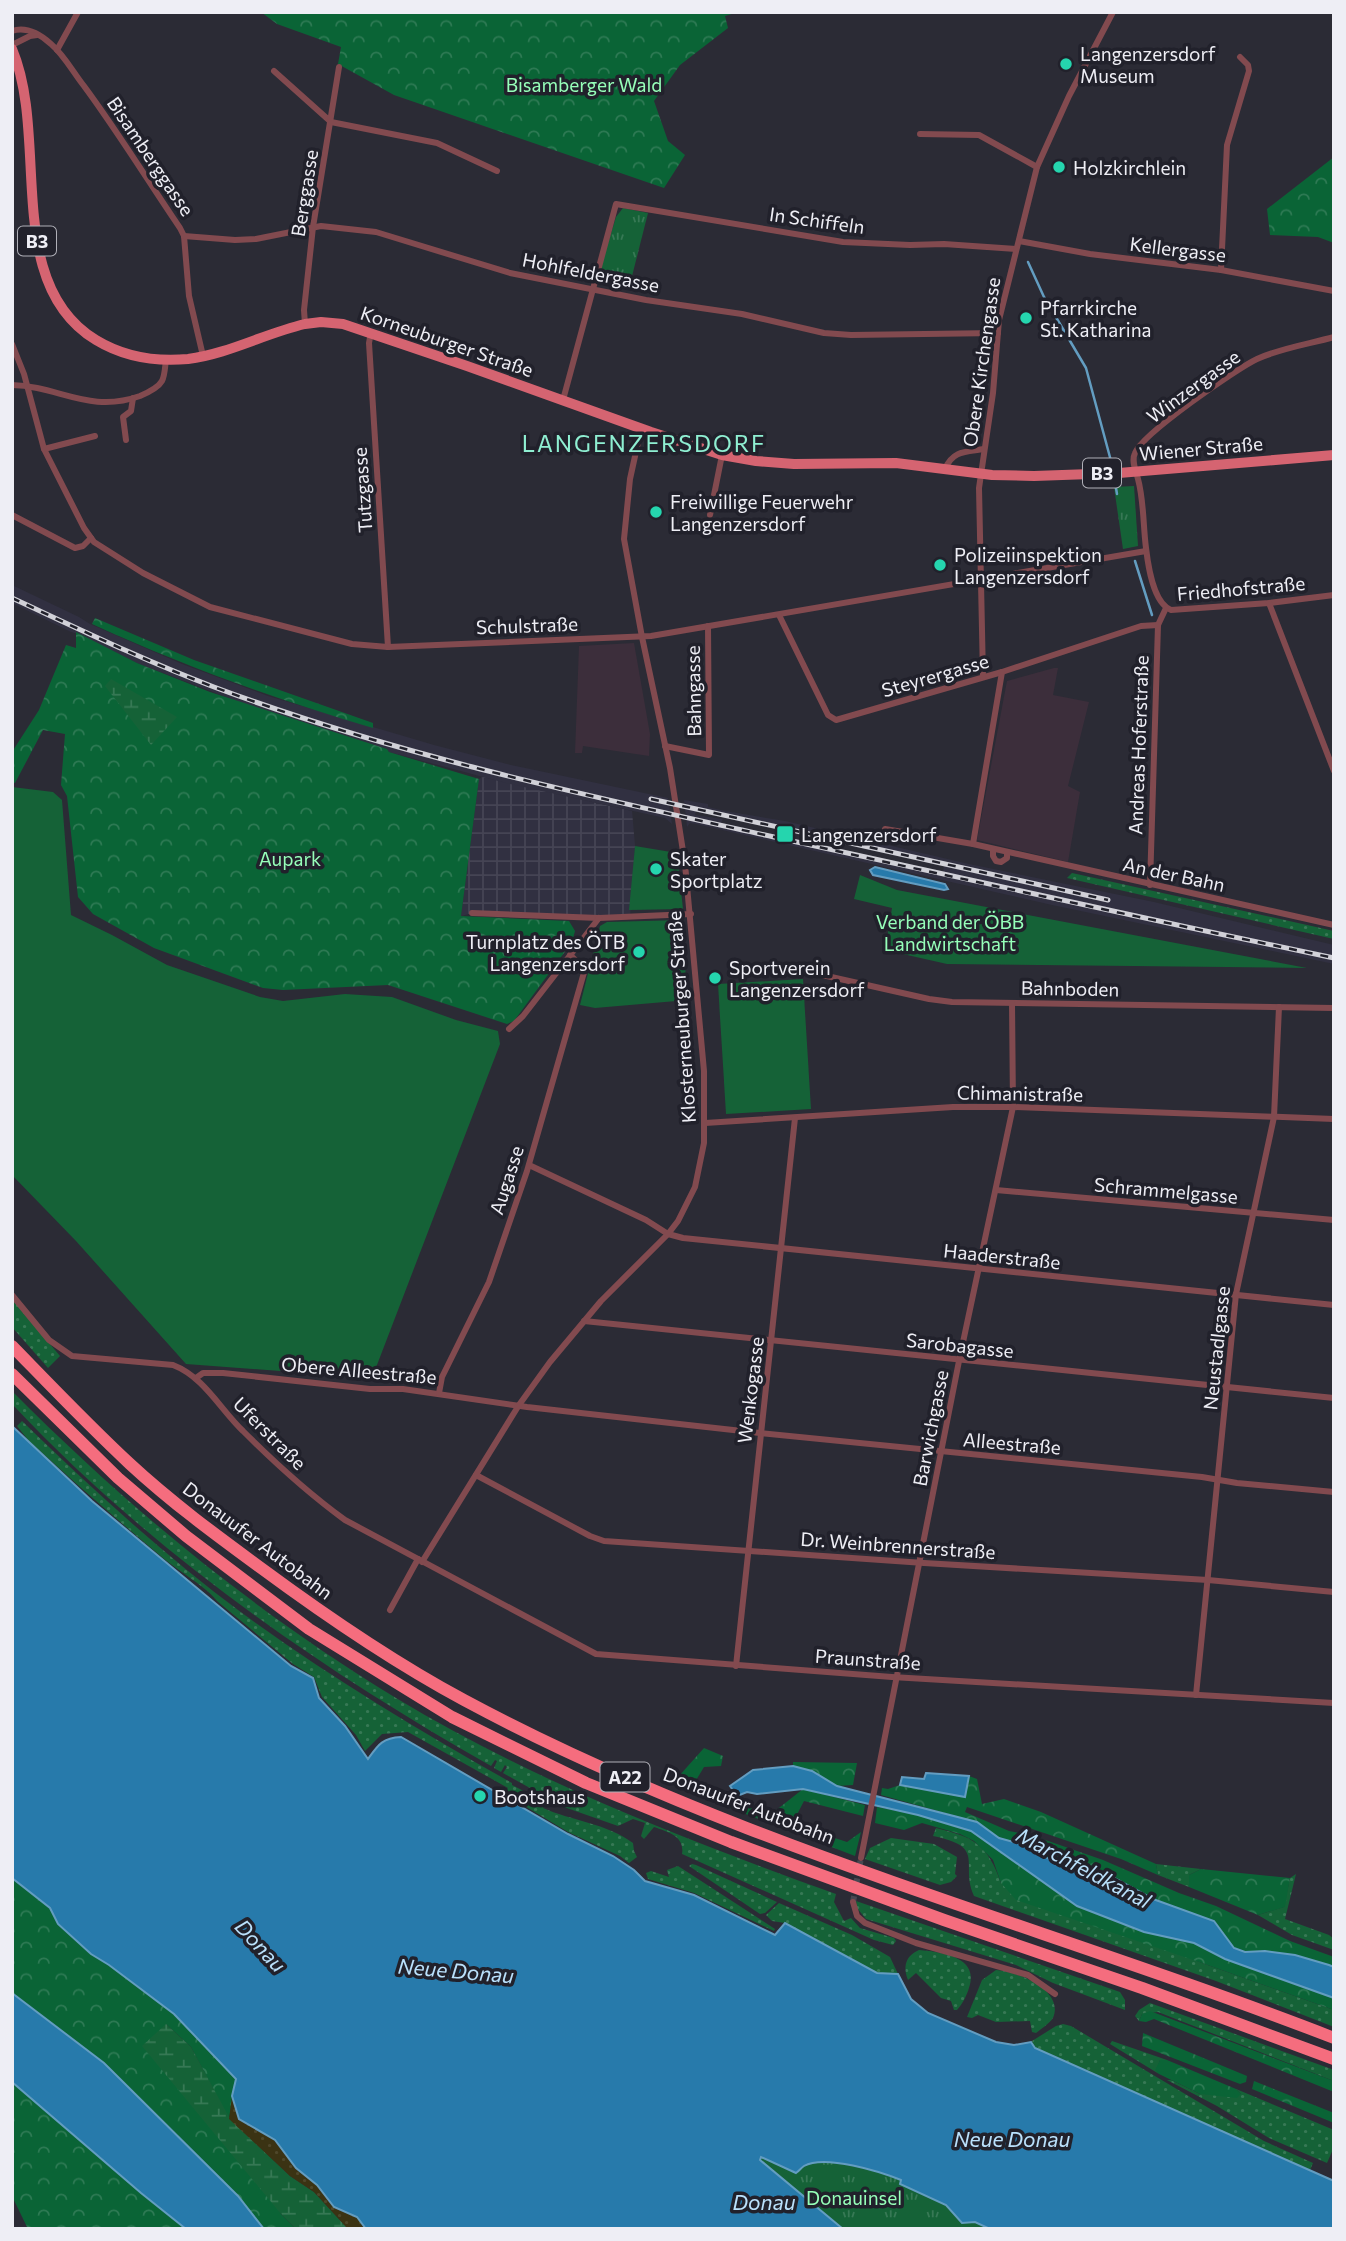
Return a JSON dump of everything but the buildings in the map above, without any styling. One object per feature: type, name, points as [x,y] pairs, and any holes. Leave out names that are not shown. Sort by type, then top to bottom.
[{"type":"highway","name":"Donauufer Autobahn","points":[[12,1346],[133,1466],[200,1523],[326,1616],[463,1700],[587,1761],[736,1823],[1334,2038]]},
{"type":"highway","name":"Donauufer Autobahn","points":[[12,1374],[109,1469],[186,1536],[309,1629],[452,1717],[586,1783],[731,1842],[944,1920],[1142,1987],[1334,2059]]},
{"type":"main road","name":"Korneuburger Straße","points":[[12,47],[24,89],[39,256],[49,286],[67,316],[91,337],[130,355],[166,360],[203,356],[305,324],[343,324],[641,429]]},
{"type":"main road","name":"B3","points":[[641,429],[722,455]]},
{"type":"main road","name":"Wiener Straße","points":[[722,455],[787,464],[886,463],[1034,477],[1334,455]]},
{"type":"street","points":[[57,50],[78,12]]},
{"type":"street","points":[[1104,12],[1108,22]]},
{"type":"street","name":"Obere Kirchengasse","points":[[983,677],[980,473],[994,382],[999,320],[1037,167],[1069,96],[1113,12]]},
{"type":"street","name":"Bisamberggasse","points":[[12,30],[23,29],[37,35],[57,50],[110,122],[184,236],[189,296],[203,356]]},
{"type":"street","points":[[12,47],[30,36],[37,35]]},
{"type":"street","points":[[1222,270],[1227,145],[1249,71],[1248,65],[1240,57]]},
{"type":"street","name":"Berggasse","points":[[305,324],[304,310],[313,227],[339,67]]},
{"type":"street","points":[[274,71],[331,122],[437,143],[497,171]]},
{"type":"street","points":[[920,134],[979,135],[1037,167]]},
{"type":"street","name":"In Schiffeln","points":[[592,290],[616,204],[843,242],[1016,249]]},
{"type":"street","name":"Hohlfeldergasse","points":[[184,236],[256,239],[321,226],[376,232],[510,273],[592,290],[742,314],[824,333],[998,333]]},
{"type":"street","name":"Kellergasse","points":[[1019,241],[1090,254],[1222,270],[1334,291]]},
{"type":"street","points":[[564,400],[592,290]]},
{"type":"street","name":"Tutzgasse","points":[[371,332],[370,357],[388,647]]},
{"type":"street","name":"Winzergasse","points":[[1136,471],[1133,457],[1139,447],[1201,394],[1256,360],[1334,337]]},
{"type":"street","name":"Schulstraße","points":[[12,344],[28,387],[44,449],[91,538],[143,573],[210,607],[352,644],[388,647],[642,636],[1146,551]]},
{"type":"street","points":[[12,386],[94,402],[116,402],[146,394],[162,382],[166,360]]},
{"type":"street","points":[[127,440],[123,417],[131,411],[133,398]]},
{"type":"street","name":"Klosterneuburger Straße","points":[[390,1610],[519,1405],[550,1362],[584,1321],[668,1234],[695,1187],[705,1123],[704,1071],[691,914],[665,746],[642,636],[624,528],[635,447],[641,429]]},
{"type":"street","points":[[44,449],[95,436]]},
{"type":"street","points":[[946,468],[949,458],[956,454],[984,449]]},
{"type":"street","points":[[709,515],[722,455]]},
{"type":"street","name":"Friedhofstraße","points":[[1136,471],[1141,492],[1146,551],[1158,597],[1166,608],[1171,610],[1269,603],[1334,595]]},
{"type":"street","points":[[12,515],[75,548],[83,546],[91,538]]},
{"type":"street","points":[[1269,603],[1334,772]]},
{"type":"street","name":"Andreas Hoferstraße","points":[[1150,885],[1158,625],[1166,608]]},
{"type":"street","name":"Steyrergasse","points":[[779,615],[828,715],[836,720],[1002,672],[1141,626],[1158,625]]},
{"type":"street","name":"Bahngasse","points":[[665,746],[709,755],[708,626]]},
{"type":"street","points":[[973,844],[1002,672]]},
{"type":"street","name":"An der Bahn","points":[[886,829],[973,844],[1334,925]]},
{"type":"street","name":"An der Bahn","points":[[993,849],[996,861],[1001,862],[1007,858],[1007,852]]},
{"type":"street","points":[[472,912],[599,918],[691,914]]},
{"type":"street","points":[[509,1029],[523,1016],[599,918]]},
{"type":"street","name":"Augasse","points":[[439,1393],[442,1377],[489,1282],[529,1165],[585,969],[570,954]]},
{"type":"street","name":"Bahnboden","points":[[809,972],[952,1002],[1334,1008]]},
{"type":"street","name":"Barwichgasse","points":[[861,1858],[959,1361],[1013,1107],[1012,1003]]},
{"type":"street","name":"Neustadlgasse","points":[[1196,1695],[1236,1294],[1274,1117],[1279,1007]]},
{"type":"street","name":"Chimanistraße","points":[[705,1123],[953,1107],[1334,1119]]},
{"type":"street","name":"Wenkogasse","points":[[736,1666],[795,1118]]},
{"type":"street","points":[[529,1165],[646,1220],[668,1234]]},
{"type":"street","name":"Schrammelgasse","points":[[996,1190],[1334,1220]]},
{"type":"street","name":"Haaderstraße","points":[[668,1234],[782,1249],[1334,1305]]},
{"type":"street","name":"Uferstraße","points":[[12,1295],[55,1347],[72,1356],[173,1366],[196,1378],[245,1434],[321,1502],[365,1532],[420,1560]]},
{"type":"street","name":"Sarobagasse","points":[[584,1321],[1334,1398]]},
{"type":"street","name":"Obere Alleestraße","points":[[196,1378],[203,1373],[223,1373],[370,1389],[403,1389],[519,1405]]},
{"type":"street","name":"Alleestraße","points":[[519,1405],[760,1433],[1334,1492]]},
{"type":"street","name":"Dr. Weinbrennerstraße","points":[[476,1475],[604,1541],[1208,1580],[1334,1592]]},
{"type":"street","name":"Praunstraße","points":[[420,1560],[596,1654],[896,1677],[1334,1703]]},
{"type":"street","points":[[853,1902],[857,1916],[865,1923],[916,1943],[1028,1975],[1055,1994]]},
{"type":"shaded area","points":[[12,585],[90,624],[182,664],[268,696],[511,765],[668,798],[672,824],[665,818],[506,783],[389,752],[387,749],[247,705],[137,663],[12,603]]},
{"type":"shaded area","points":[[634,643],[650,734],[649,756],[583,746],[582,753],[575,753],[579,646]]},
{"type":"shaded area","points":[[1058,668],[1053,695],[1089,702],[1068,786],[1080,792],[1068,862],[977,840],[1007,681]]},
{"type":"shaded area","points":[[483,777],[632,811],[635,846],[630,916],[472,913],[461,916],[479,779]]},
{"type":"shaded area","points":[[684,800],[969,864],[1154,902],[1334,945],[1334,964],[1052,905],[696,824],[690,823],[687,827]],"holes":[[[696,811],[944,866],[943,872],[721,823],[723,819],[695,815]]]},
{"type":"green space","name":"Bisamberger Wald","points":[[261,12],[735,13],[725,16],[728,28],[680,65],[654,101],[668,141],[685,155],[664,188],[394,95],[338,64],[341,47],[277,24]]},
{"type":"green space","points":[[1334,157],[1334,243],[1318,237],[1270,235],[1267,209]]},
{"type":"green space","points":[[623,208],[648,213],[629,288],[599,282],[597,279],[616,217]]},
{"type":"green space","points":[[1134,486],[1138,546],[1123,549],[1114,487]]},
{"type":"green space","points":[[95,618],[194,660],[373,723],[373,728],[266,694],[196,668],[92,624]]},
{"type":"green space","name":"Aupark","points":[[76,632],[137,663],[210,692],[479,779],[461,916],[569,921],[575,931],[572,942],[514,1021],[507,1024],[388,985],[283,990],[263,988],[154,948],[93,914],[78,897],[67,796],[61,785],[65,734],[43,730],[15,783],[12,782],[12,752],[39,710],[66,645],[76,648]]},
{"type":"green space","points":[[111,679],[177,717],[151,745],[105,686]]},
{"type":"green space","points":[[12,787],[53,792],[62,800],[71,915],[167,965],[260,997],[283,1001],[345,994],[392,997],[456,1020],[498,1031],[500,1044],[372,1378],[186,1364],[76,1241],[12,1175]]},
{"type":"green space","name":"Skater Sportplatz","points":[[635,846],[677,853],[683,909],[629,910]]},
{"type":"green space","points":[[1072,873],[1334,931],[1334,939],[1067,878]]},
{"type":"green space","name":"Verband der ÖBB Landwirtschaft","points":[[860,875],[897,890],[1307,968],[947,964],[885,950],[892,908],[854,899]]},
{"type":"green space","name":"Turnplatz des ÖTB Langenzersdorf","points":[[681,920],[688,1000],[595,1008],[580,1005],[600,926],[607,922]]},
{"type":"green space","points":[[803,979],[811,1109],[726,1114],[718,984]]},
{"type":"green space","points":[[12,1299],[60,1356],[48,1368],[12,1327]]},
{"type":"green space","points":[[12,1391],[102,1477],[195,1557],[293,1630],[396,1698],[501,1756],[611,1807],[836,1894],[834,1902],[844,1921],[851,1918],[860,1928],[894,1938],[896,1941],[893,1945],[874,1940],[682,1854],[681,1843],[665,1831],[654,1827],[644,1839],[641,1836],[645,1823],[633,1819],[618,1826],[564,1807],[503,1773],[507,1767],[505,1765],[501,1772],[494,1768],[497,1761],[491,1766],[426,1728],[299,1647],[178,1557],[65,1458],[12,1404]]},
{"type":"green space","points":[[22,1421],[157,1545],[242,1613],[375,1702],[545,1802],[543,1808],[623,1836],[633,1843],[637,1857],[629,1863],[620,1856],[568,1832],[503,1793],[508,1788],[408,1732],[382,1734],[365,1751],[356,1735],[322,1697],[314,1677],[293,1664],[95,1500],[29,1441],[17,1426]]},
{"type":"green space","points":[[704,1748],[723,1756],[721,1766],[704,1767],[695,1782],[705,1790],[770,1815],[803,1789],[865,1805],[863,1816],[804,1801],[792,1824],[847,1842],[861,1832],[855,1856],[676,1787],[679,1776]]},
{"type":"green space","points":[[793,1762],[857,1763],[853,1785],[837,1786],[812,1771],[793,1766]]},
{"type":"green space","points":[[969,1776],[977,1779],[982,1804],[1004,1799],[1041,1812],[1156,1864],[1158,1875],[1121,1859],[967,1807],[965,1812],[1009,1831],[1031,1835],[1103,1860],[1216,1906],[1290,1941],[1334,1957],[1334,1967],[1295,1955],[1265,1951],[1245,1952],[1234,1948],[1214,1921],[1153,1899],[1108,1874],[1069,1870],[1024,1845],[999,1838],[977,1822],[881,1795],[882,1788],[900,1785],[965,1796]]},
{"type":"green space","points":[[877,1807],[918,1815],[971,1831],[1077,1906],[1144,1932],[1194,1943],[1225,1959],[1334,1998],[1334,2010],[1016,1900],[1001,1883],[993,1860],[974,1841],[922,1823],[904,1830],[875,1823]]},
{"type":"green space","points":[[936,1828],[970,1839],[978,1845],[991,1860],[1001,1883],[1202,1963],[1334,2010],[1334,2027],[1216,1981],[974,1896],[966,1851],[950,1840],[933,1836]]},
{"type":"green space","points":[[891,1838],[934,1844],[957,1857],[957,1876],[951,1882],[940,1885],[865,1859],[870,1848]]},
{"type":"green space","points":[[692,1864],[777,1902],[760,1914],[689,1866]]},
{"type":"green space","points":[[1156,1864],[1201,1869],[1189,1875],[1189,1887],[1158,1875]]},
{"type":"green space","points":[[678,1866],[775,1929],[774,1931],[694,1893],[648,1879],[646,1873],[651,1871],[669,1877],[667,1870]]},
{"type":"green space","points":[[1201,1869],[1290,1878],[1285,1907],[1258,1915],[1189,1887],[1189,1875]]},
{"type":"green space","points":[[1296,1874],[1285,1919],[1329,1935],[1334,1939],[1334,1950],[1292,1935],[1258,1915],[1284,1907],[1290,1878]]},
{"type":"green space","points":[[12,1879],[51,1908],[58,1924],[91,1954],[174,2014],[236,2079],[229,2119],[191,2047],[166,2024],[281,2214],[296,2229],[264,2229],[238,2196],[104,2063],[12,1993]]},
{"type":"green space","points":[[856,1901],[1120,1992],[1125,2000],[1125,2010],[1053,1983],[1016,1965],[866,1919],[857,1908]]},
{"type":"green space","points":[[779,1903],[852,1935],[890,1957],[898,1974],[877,1973],[785,1923],[772,1921],[766,1915]]},
{"type":"green space","points":[[919,1950],[949,1955],[965,1964],[970,1971],[968,1991],[957,2010],[954,2010],[951,2001],[941,1998],[916,1973],[908,1980],[906,1962]]},
{"type":"green space","points":[[996,1970],[1026,1978],[1046,1991],[1052,1999],[1055,2008],[1053,2018],[1036,2033],[1032,2032],[1030,2021],[996,2022],[978,2015],[967,2017],[982,1980]]},
{"type":"green space","points":[[1150,2003],[1334,2070],[1334,2081],[1158,2012],[1142,2014],[1139,2021],[1135,2016]]},
{"type":"green space","points":[[1150,2011],[1334,2081],[1334,2092],[1154,2019],[1139,2021],[1142,2014]]},
{"type":"green space","points":[[166,2024],[191,2047],[230,2119],[290,2176],[314,2192],[348,2229],[296,2229],[281,2214],[142,2046]]},
{"type":"green space","points":[[1063,2024],[1071,2026],[1264,2141],[1313,2163],[1310,2170],[1034,2048],[1032,2041]]},
{"type":"green space","points":[[1143,2033],[1247,2076],[1246,2082],[1240,2084],[1142,2046]]},
{"type":"green space","points":[[1112,2041],[1167,2060],[1160,2060],[1156,2070],[1159,2074],[1110,2044]]},
{"type":"green space","points":[[1160,2060],[1167,2060],[1236,2089],[1241,2094],[1237,2098],[1200,2094],[1159,2074],[1155,2070]]},
{"type":"green space","points":[[1167,2080],[1200,2094],[1241,2094],[1236,2089],[1334,2130],[1334,2147],[1327,2163],[1269,2138],[1217,2106]]},
{"type":"green space","points":[[12,2081],[187,2229],[28,2229],[12,2196]]},
{"type":"green space","points":[[1254,2081],[1334,2113],[1334,2123],[1252,2089]]},
{"type":"green space","name":"Donauinsel","points":[[761,2157],[796,2173],[804,2166],[825,2162],[881,2173],[902,2180],[900,2184],[946,2205],[962,2223],[975,2222],[990,2229],[843,2229],[759,2159]]},
{"type":"sand","points":[[232,2096],[239,2119],[275,2140],[296,2168],[317,2185],[334,2207],[357,2217],[366,2229],[348,2229],[314,2192],[290,2176],[229,2119]]},
{"type":"water","points":[[875,867],[945,884],[948,889],[873,875],[870,870]]},
{"type":"water","points":[[12,1426],[92,1501],[291,1666],[313,1678],[319,1698],[345,1726],[368,1759],[381,1743],[401,1737],[568,1834],[613,1856],[645,1881],[694,1895],[775,1935],[785,1923],[877,1973],[898,1974],[911,1999],[928,2013],[996,2042],[1014,2045],[1031,2042],[1035,2048],[1334,2181],[1334,2229],[990,2229],[975,2222],[962,2223],[946,2205],[900,2184],[901,2180],[880,2173],[825,2162],[804,2166],[796,2173],[761,2157],[760,2160],[843,2229],[366,2229],[357,2217],[334,2207],[317,2185],[296,2168],[275,2140],[239,2119],[232,2096],[236,2079],[174,2014],[91,1954],[58,1924],[50,1908],[12,1878]]},
{"type":"water","name":"Marchfeldkanal","points":[[793,1766],[812,1771],[837,1786],[977,1822],[999,1838],[1024,1845],[1069,1870],[1107,1874],[1153,1899],[1214,1921],[1234,1948],[1245,1952],[1265,1951],[1295,1955],[1334,1967],[1334,1998],[1225,1959],[1194,1943],[1144,1932],[1077,1906],[971,1831],[918,1815],[803,1789],[757,1794],[747,1792],[737,1796],[730,1786],[753,1770]]},
{"type":"water","points":[[926,1773],[969,1776],[965,1797],[900,1785],[902,1777],[924,1779]]},
{"type":"water","points":[[12,1993],[104,2063],[238,2196],[264,2229],[186,2229],[12,2082]]},
{"type":"waterway","points":[[1028,262],[1044,297],[1086,368],[1111,461]]},
{"type":"waterway","points":[[1116,488],[1117,494]]},
{"type":"waterway","points":[[1135,561],[1152,615]]},
{"type":"tunnel","points":[[853,1902],[861,1858]]},
{"type":"railway","points":[[12,598],[137,656],[214,687],[282,711],[421,753],[632,805],[1334,958]]},
{"type":"railway","points":[[651,799],[1108,900]]},
{"type":"place","name":"Langenzersdorf Museum","points":[[1066,64]]},
{"type":"place","name":"Holzkirchlein","points":[[1059,167]]},
{"type":"place","name":"Pfarrkirche St. Katharina","points":[[1026,318]]},
{"type":"place","name":"Freiwillige Feuerwehr Langenzersdorf","points":[[656,512]]},
{"type":"place","name":"Polizeiinspektion Langenzersdorf","points":[[940,565]]},
{"type":"place","name":"Langenzersdorf","points":[[785,834]]},
{"type":"place","name":"Skater Sportplatz","points":[[656,869]]},
{"type":"place","name":"Turnplatz des ÖTB Langenzersdorf","points":[[639,952]]},
{"type":"place","name":"Sportverein Langenzersdorf","points":[[715,978]]},
{"type":"place","name":"Bootshaus","points":[[480,1796]]},
{"type":"district","name":"LANGENZERSDORF","points":[[644,443]]},
{"type":"water label","name":"Donau","points":[[261,1945]]},
{"type":"water label","name":"Neue Donau","points":[[456,1970]]},
{"type":"water label","name":"Neue Donau","points":[[1012,2138]]},
{"type":"water label","name":"Donau","points":[[764,2201]]}]
